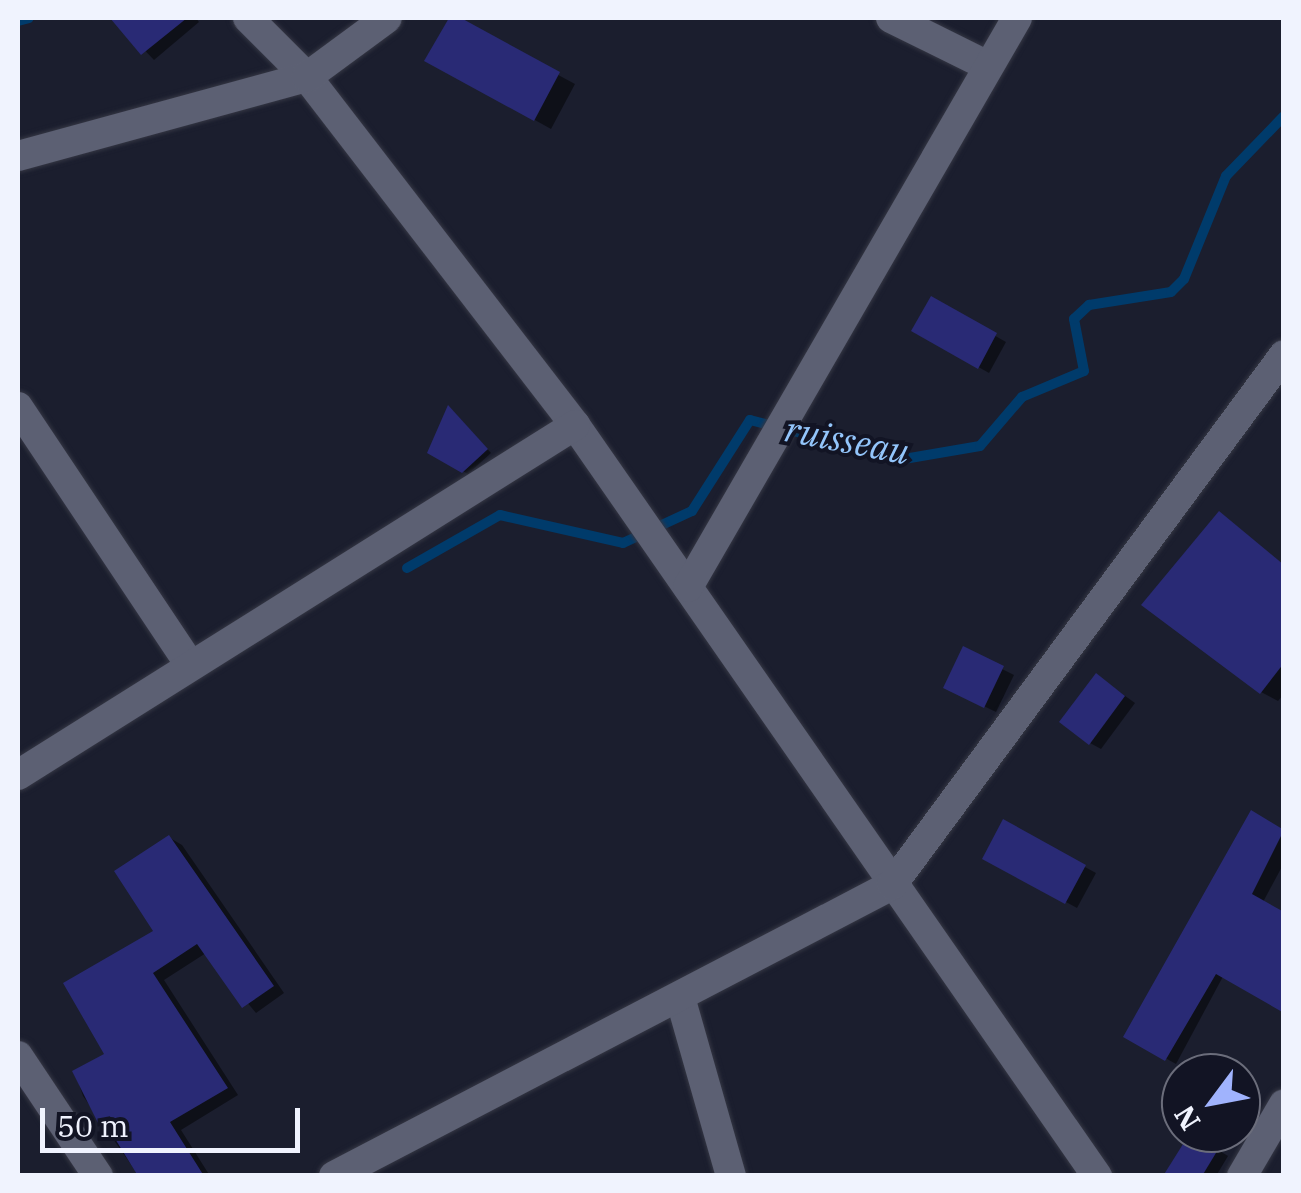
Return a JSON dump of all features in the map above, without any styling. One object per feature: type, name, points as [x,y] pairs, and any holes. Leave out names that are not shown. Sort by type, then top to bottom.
[{"type":"street","points":[[248,18],[306,76],[575,425],[1097,1176]]},
{"type":"street","points":[[18,156],[306,76],[387,18]]},
{"type":"street","points":[[891,18],[988,66]]},
{"type":"street","points":[[688,587],[1016,18]]},
{"type":"street","points":[[334,1176],[892,885],[1284,355]]},
{"type":"street","points":[[23,423],[189,662]]},
{"type":"street","points":[[18,776],[189,662],[575,425]]},
{"type":"street","points":[[680,997],[731,1176]]},
{"type":"street","points":[[18,1056],[98,1176]]},
{"type":"street","points":[[1242,1176],[1284,1104]]},
{"type":"building","points":[[110,18],[187,18],[141,55]]},
{"type":"building","points":[[449,18],[461,18],[560,72],[534,121],[424,61]]},
{"type":"building","points":[[931,296],[997,333],[978,369],[911,331]]},
{"type":"building","points":[[448,405],[488,449],[462,473],[427,453]]},
{"type":"building","points":[[1219,511],[1284,565],[1284,663],[1260,694],[1141,605]]},
{"type":"building","points":[[963,646],[1004,666],[984,708],[943,688]]},
{"type":"building","points":[[1096,673],[1125,696],[1089,745],[1059,722]]},
{"type":"building","points":[[1251,810],[1284,830],[1252,894],[1284,912],[1284,1013],[1216,974],[1170,1053],[1161,1053],[1161,1059],[1123,1037]]},
{"type":"building","points":[[1003,819],[1086,865],[1065,904],[982,859]]},
{"type":"building","points":[[169,835],[274,986],[242,1008],[197,944],[153,973],[228,1088],[170,1122],[204,1176],[138,1176],[109,1129],[103,1133],[72,1071],[104,1054],[63,983],[153,931],[114,871]]},
{"type":"building","points":[[1177,1153],[1216,1153],[1202,1176],[1163,1176]]},
{"type":"waterway","name":"ruisseau","points":[[18,21],[29,18]]},
{"type":"waterway","name":"ruisseau","points":[[407,568],[500,515],[623,543],[692,511],[750,420],[904,459],[980,446],[1022,397],[1084,371],[1074,319],[1089,305],[1171,292],[1184,279],[1226,176],[1284,116]]}]
